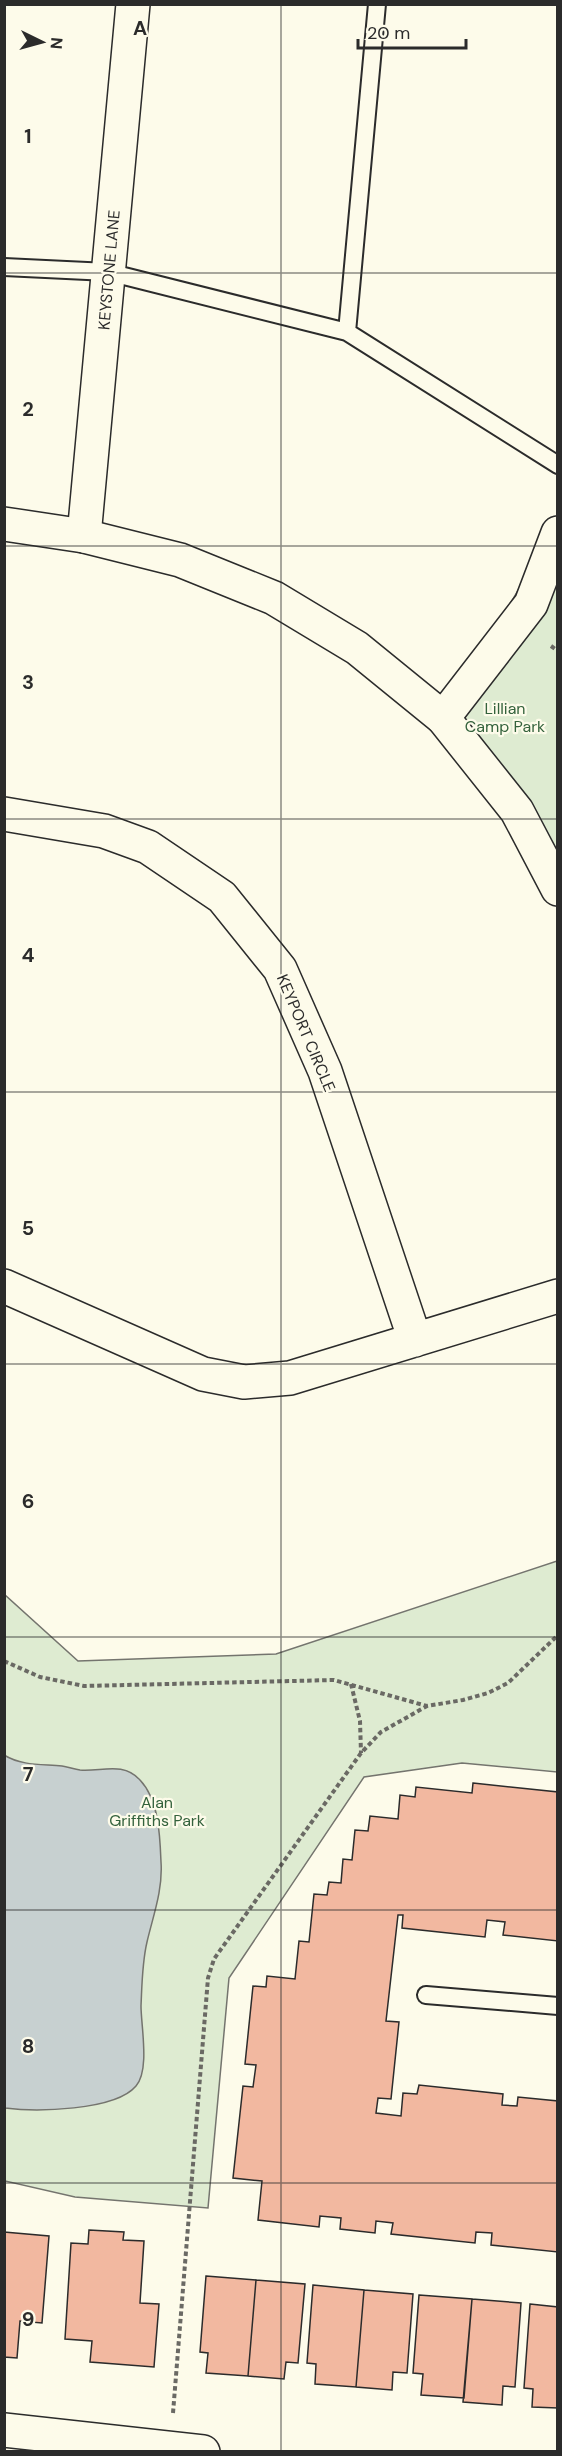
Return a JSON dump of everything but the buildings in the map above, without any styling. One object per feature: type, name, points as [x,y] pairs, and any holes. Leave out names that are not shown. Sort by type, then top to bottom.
[{"type":"street","name":"KEYSTONE LANE","points":[[84,536],[133,4]]},
{"type":"street","points":[[4,524],[84,536],[180,560],[274,598],[357,648],[443,718],[517,811],[558,889]]},
{"type":"street","points":[[443,718],[531,604],[558,533]]},
{"type":"street","name":"KEYPORT CIRCLE","points":[[4,814],[104,831],[148,847],[222,897],[280,969],[325,1071],[415,1340]]},
{"type":"street","points":[[4,1286],[203,1374],[244,1382],[290,1378],[558,1296]]},
{"type":"street","points":[[4,2430],[203,2451]]},
{"type":"lane","points":[[347,332],[376,4]]},
{"type":"lane","points":[[4,267],[108,272],[347,332],[558,465]]},
{"type":"lane","points":[[426,1995],[558,2006]]},
{"type":"path","points":[[550,645],[558,651]]},
{"type":"path","points":[[170,2448],[208,1978],[214,1959],[361,1753],[381,1732],[427,1706],[488,1693],[508,1683],[558,1635]]},
{"type":"path","points":[[4,1661],[40,1677],[84,1686],[312,1679],[351,1683],[427,1706]]},
{"type":"path","points":[[351,1683],[360,1721],[361,1753]]},
{"type":"green space","name":"Lillian Camp Park","points":[[557,524],[557,891],[443,718]]},
{"type":"green space","name":"Alan Griffiths Park","points":[[557,1561],[557,1772],[462,1763],[364,1777],[229,1978],[208,2208],[75,2197],[5,2181],[5,1595],[78,1661],[276,1654]]},
{"type":"shaded area","points":[[4,1755],[32,1764],[80,1770],[119,1769],[126,1771],[140,1780],[155,1808],[159,1830],[161,1872],[159,1893],[143,1966],[141,2006],[143,2070],[136,2086],[111,2101],[74,2108],[35,2110],[5,2108]]}]
